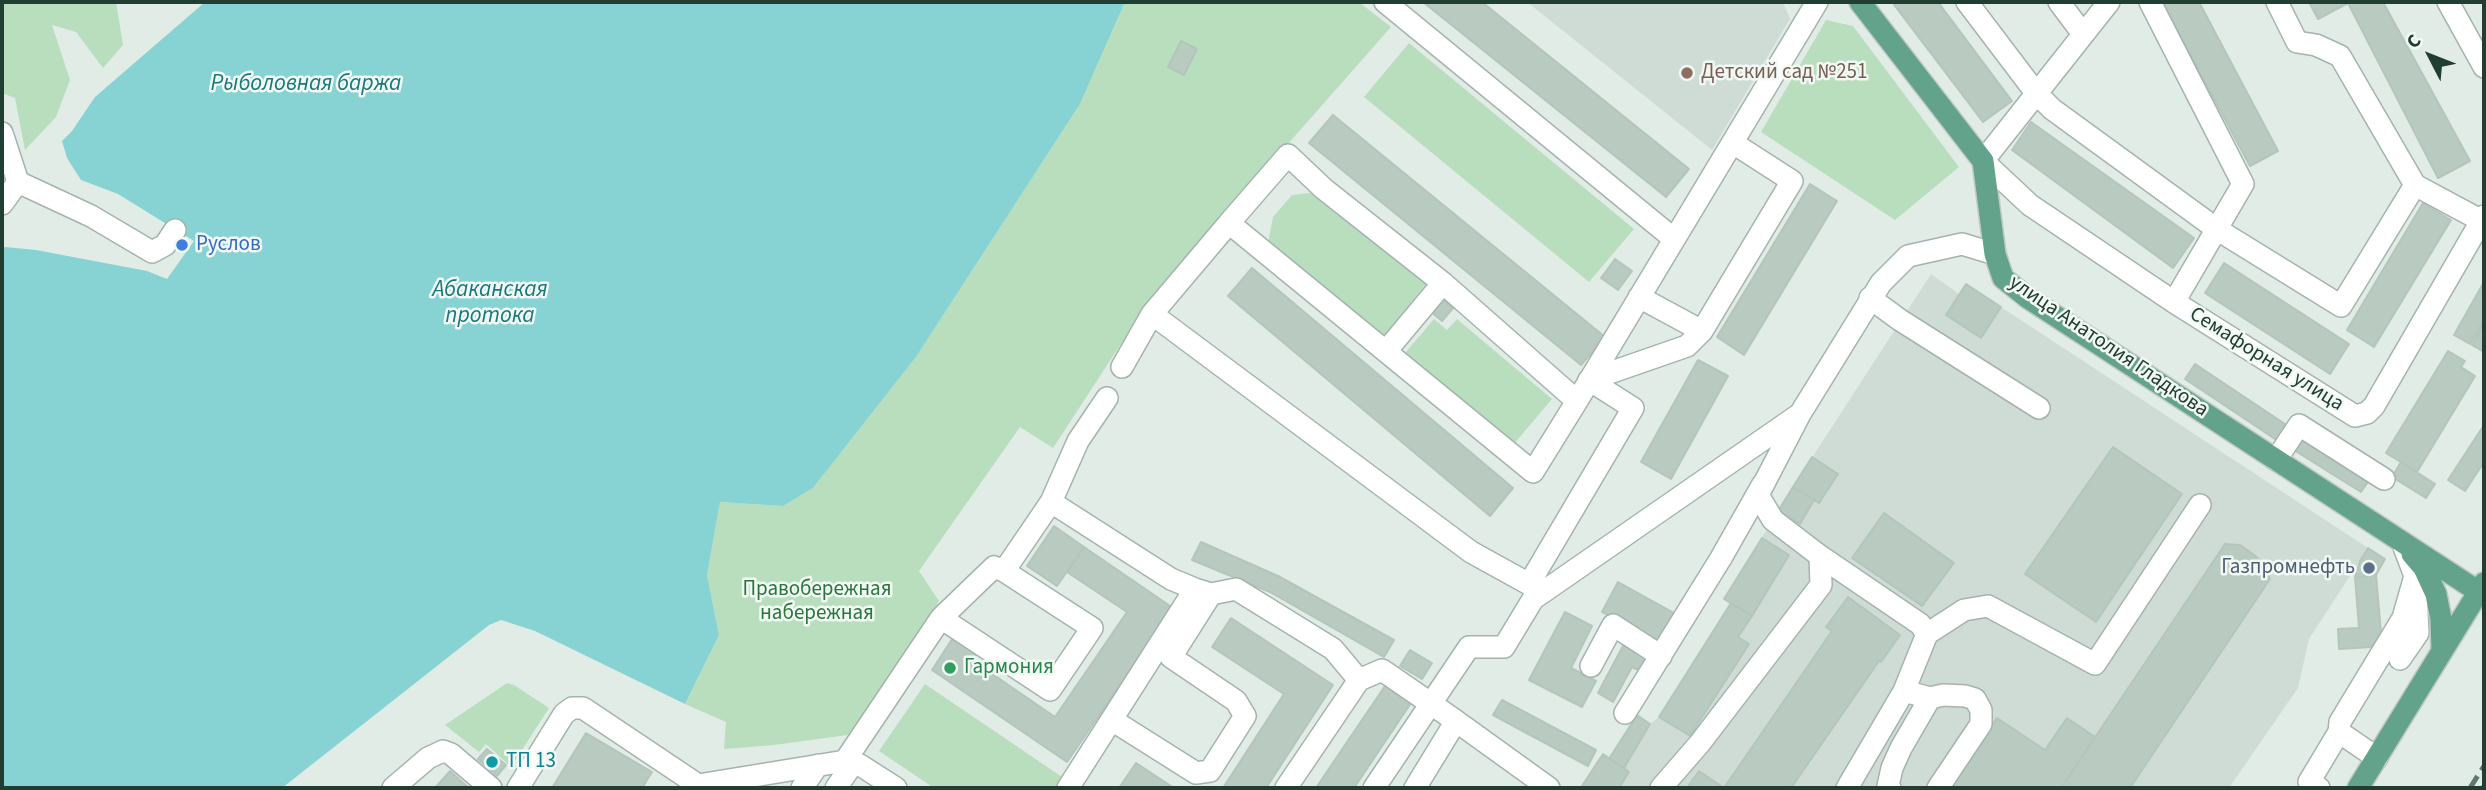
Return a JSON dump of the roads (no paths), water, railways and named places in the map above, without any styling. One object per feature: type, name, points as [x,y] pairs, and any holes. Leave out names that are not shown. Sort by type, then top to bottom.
[{"type":"main road","points":[[1860,2],[1983,162]]},
{"type":"main road","name":"улица Анатолия Гладкова","points":[[1983,162],[1995,254],[2003,278],[2028,298],[2402,542],[2482,588]]},
{"type":"main road","points":[[2402,542],[2424,568],[2436,594],[2441,619],[2442,650]]},
{"type":"main road","points":[[2358,788],[2482,588]]},
{"type":"street","points":[[1385,2],[1674,239]]},
{"type":"street","points":[[1229,223],[1533,472],[1817,2]]},
{"type":"street","points":[[1967,2],[2036,93],[2052,109],[2218,230],[2341,306],[2415,185]]},
{"type":"street","points":[[2059,2],[2083,34]]},
{"type":"street","points":[[1983,162],[2109,2]]},
{"type":"street","points":[[2150,2],[2243,184],[2174,302]]},
{"type":"street","points":[[2277,2],[2297,42],[2316,45],[2340,56],[2415,185],[2483,218]]},
{"type":"street","points":[[2448,2],[2484,67]]},
{"type":"street","points":[[2,133],[18,182],[91,216],[152,252],[165,245],[175,230]]},
{"type":"street","points":[[1589,380],[1687,346],[1702,331],[1792,181],[1733,143]]},
{"type":"street","points":[[1122,367],[1152,314],[1288,155],[1324,189],[1443,283],[1577,401]]},
{"type":"street","name":"Семафорная улица","points":[[1983,162],[2030,205],[2174,302],[2355,416],[2374,406],[2483,218]]},
{"type":"street","points":[[2,204],[18,182]]},
{"type":"street","points":[[1625,713],[1758,495],[1800,414],[1881,283],[1908,256],[1962,244],[1995,254]]},
{"type":"street","points":[[1387,350],[1443,283]]},
{"type":"street","points":[[1639,297],[1702,331]]},
{"type":"street","points":[[1870,298],[2039,408]]},
{"type":"street","points":[[1152,314],[1471,552],[1529,584],[1633,408],[1589,380]]},
{"type":"street","points":[[1004,571],[1051,502],[1078,441],[1107,398]]},
{"type":"street","points":[[1374,788],[1469,647],[1504,647],[1533,599],[1800,414]]},
{"type":"street","points":[[2276,460],[2299,425],[2384,479]]},
{"type":"street","points":[[1758,495],[1773,520],[1820,556],[1920,624],[1927,634]]},
{"type":"street","points":[[1051,502],[1171,579],[1203,592],[1236,589],[1333,649],[1359,680]]},
{"type":"street","points":[[1847,788],[1904,691],[1927,634],[1964,610],[1988,606],[2095,664],[2200,505]]},
{"type":"street","points":[[2400,659],[2418,633],[2415,576],[2402,542]]},
{"type":"street","points":[[1661,788],[1700,743],[1821,585],[1820,556]]},
{"type":"street","points":[[836,788],[849,762],[941,618],[994,567],[1092,628],[1050,690],[941,618]]},
{"type":"street","points":[[2311,786],[2339,732],[2340,723],[2403,618],[2415,576]]},
{"type":"street","points":[[1069,788],[1112,720],[1203,592]]},
{"type":"street","points":[[1112,720],[1196,773],[1210,771],[1245,716],[1236,701],[1171,657],[1203,592]]},
{"type":"street","points":[[1591,666],[1613,625],[1661,656]]},
{"type":"street","points":[[1286,788],[1359,680],[1382,670],[1549,788]]},
{"type":"street","points":[[1904,691],[1930,698],[1944,695],[1965,696],[1975,699],[1981,710],[1981,724],[1938,788]]},
{"type":"street","points":[[1890,788],[1888,786],[1896,758],[1930,698]]},
{"type":"street","points":[[518,788],[564,714],[572,708],[583,708],[697,786],[849,762],[896,788]]},
{"type":"street","points":[[1415,788],[1457,721]]},
{"type":"street","points":[[2339,732],[2376,758]]},
{"type":"street","points":[[393,788],[428,758],[443,751],[451,754],[491,788]]},
{"type":"street","points":[[802,788],[818,765]]},
{"type":"water","name":"Абаканская протока","points":[[205,2],[1125,2],[1080,104],[916,357],[813,488],[783,506],[720,502],[707,575],[719,635],[685,704],[535,631],[501,620],[489,625],[282,788],[2,788],[2,249],[36,250],[147,271],[167,279],[194,241],[118,194],[81,180],[67,158],[62,141],[95,97]]},
{"type":"railway","points":[[2470,788],[2484,766]]},
{"type":"place","name":"Детский сад №251","points":[[1687,73]]},
{"type":"place","name":"Руслов","points":[[182,245]]},
{"type":"place","name":"Газпромнефть","points":[[2369,568]]},
{"type":"place","name":"Гармония","points":[[950,668]]},
{"type":"place","name":"ТП 13","points":[[492,762]]},
{"type":"water label","name":"Рыболовная баржа","points":[[306,85]]},
{"type":"park label","name":"Правобережная набережная","points":[[817,602]]}]
